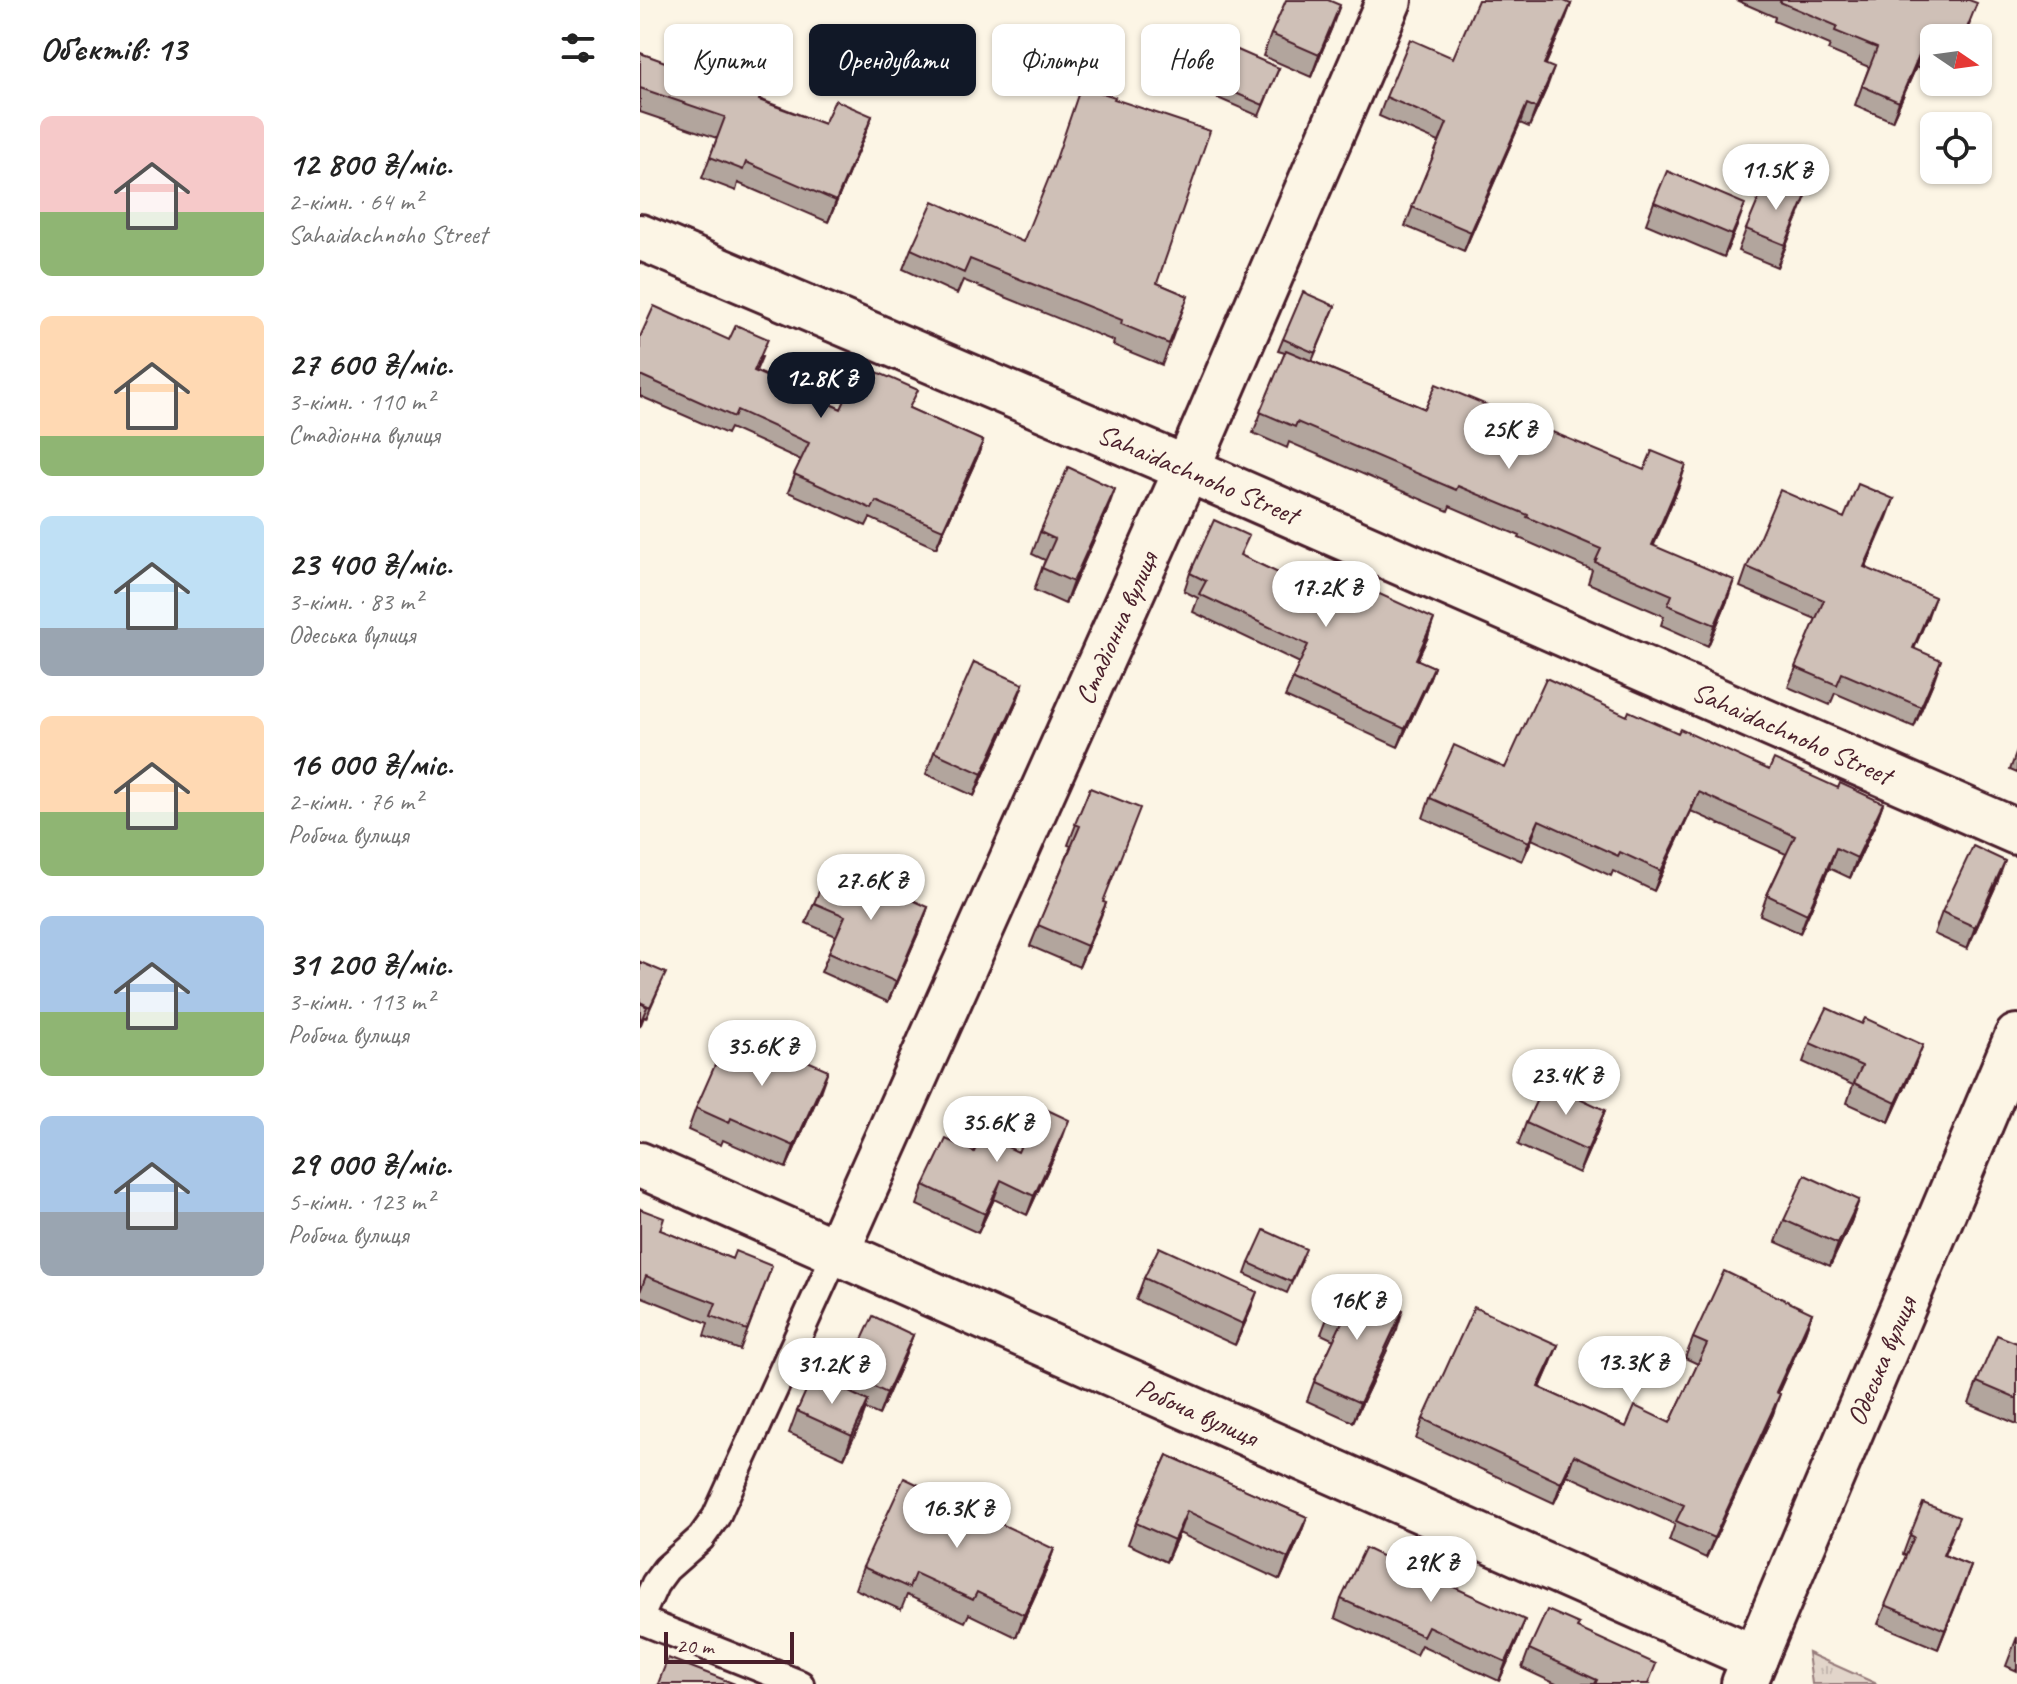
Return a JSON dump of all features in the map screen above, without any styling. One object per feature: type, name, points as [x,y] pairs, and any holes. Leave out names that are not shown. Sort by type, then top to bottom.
[{"type":"street","name":"Стадіонна вулиця","points":[[836,1253],[1187,469],[1389,0]]},
{"type":"street","name":"Sahaidachnoho Street","points":[[640,237],[1187,469],[2017,832]]},
{"type":"street","name":"Одеська вулиця","points":[[1750,1671],[2017,1037]]},
{"type":"street","name":"Робоча вулиця","points":[[640,1165],[1750,1671]]},
{"type":"lane","points":[[800,1684],[640,1618],[655,1584],[666,1569],[701,1538],[716,1517],[836,1253]]},
{"type":"green space","points":[[1808,1653],[1877,1684],[1812,1684]]},
{"type":"building","points":[[1286,0],[1328,0],[1340,5],[1319,55],[1271,34]]},
{"type":"building","points":[[1478,0],[1562,0],[1571,4],[1544,64],[1554,68],[1536,108],[1527,104],[1471,232],[1412,207],[1447,123],[1386,97],[1410,39],[1453,58]]},
{"type":"building","points":[[1969,0],[1977,3],[1969,24],[1920,24],[1920,53],[1899,102],[1862,86],[1877,48],[1835,31],[1837,26],[1780,2]]},
{"type":"building","points":[[1240,51],[1279,68],[1263,105],[1240,95]]},
{"type":"building","points":[[640,53],[664,62],[664,96],[760,96],[759,100],[824,124],[835,100],[872,116],[836,201],[746,162],[743,170],[710,157],[725,117],[640,88]]},
{"type":"building","points":[[1078,96],[1112,96],[1210,131],[1157,283],[1188,296],[1169,344],[1121,324],[1122,320],[970,259],[964,273],[911,249],[933,201],[1023,242]]},
{"type":"building","points":[[1667,171],[1745,204],[1732,235],[1654,202]]},
{"type":"building","points":[[1767,179],[1806,196],[1785,245],[1746,229]]},
{"type":"building","points":[[1303,292],[1335,306],[1315,353],[1283,339]]},
{"type":"building","points":[[654,306],[729,340],[736,325],[768,339],[754,371],[841,409],[861,365],[918,390],[909,408],[983,441],[943,530],[876,501],[872,509],[794,474],[809,443],[737,410],[734,417],[640,375],[640,337]]},
{"type":"building","points":[[1286,350],[1425,409],[1436,384],[1644,470],[1652,451],[1686,465],[1652,545],[1734,580],[1715,625],[1668,605],[1672,595],[1595,562],[1601,549],[1458,486],[1456,490],[1297,422],[1295,427],[1260,412]]},
{"type":"building","points":[[1068,467],[1115,489],[1073,582],[1042,568],[1055,539],[1040,532]]},
{"type":"building","points":[[1858,484],[1894,499],[1864,567],[1935,597],[1913,648],[1941,660],[1921,707],[1842,673],[1837,685],[1795,667],[1824,600],[1747,567],[1780,490],[1844,518]]},
{"type":"building","points":[[1214,520],[1249,536],[1240,555],[1337,601],[1347,579],[1434,619],[1416,659],[1434,667],[1405,729],[1292,679],[1308,645],[1199,594],[1206,581],[1190,573]]},
{"type":"building","points":[[974,662],[1023,684],[982,774],[934,752]]},
{"type":"building","points":[[1546,678],[1627,716],[1629,711],[1678,733],[1680,729],[1769,770],[1774,759],[1838,788],[1840,783],[1883,803],[1857,858],[1836,848],[1807,914],[1767,895],[1795,836],[1699,792],[1661,871],[1620,852],[1618,856],[1539,820],[1529,842],[1430,798],[1454,745],[1505,768]]},
{"type":"building","points":[[1090,788],[1140,808],[1087,946],[1038,925],[1080,826],[1075,824]]},
{"type":"building","points":[[1973,846],[2005,861],[1975,927],[1942,912]]},
{"type":"building","points":[[831,863],[928,907],[896,982],[829,952],[845,916],[814,903]]},
{"type":"building","points":[[640,962],[666,973],[650,1007],[640,1002]]},
{"type":"building","points":[[640,1003],[647,1007],[640,1023]]},
{"type":"building","points":[[1827,1008],[1862,1024],[1865,1018],[1923,1045],[1896,1103],[1854,1083],[1862,1066],[1810,1043]]},
{"type":"building","points":[[730,1031],[828,1070],[794,1146],[731,1118],[729,1123],[696,1108]]},
{"type":"building","points":[[1545,1082],[1605,1110],[1587,1151],[1526,1123]]},
{"type":"building","points":[[1039,1106],[1069,1120],[1034,1196],[1001,1180],[985,1214],[924,1185],[946,1139],[974,1152],[982,1135],[1018,1152]]},
{"type":"building","points":[[1805,1175],[1859,1200],[1838,1244],[1784,1220]]},
{"type":"building","points":[[640,1209],[664,1218],[660,1230],[732,1259],[735,1251],[772,1266],[747,1330],[711,1316],[716,1303],[646,1276],[640,1292]]},
{"type":"building","points":[[1264,1230],[1306,1249],[1291,1282],[1249,1263]]},
{"type":"building","points":[[1159,1247],[1257,1292],[1243,1324],[1144,1278]]},
{"type":"building","points":[[1724,1271],[1812,1313],[1776,1392],[1780,1394],[1714,1538],[1676,1521],[1684,1505],[1574,1455],[1561,1483],[1423,1419],[1474,1307],[1558,1345],[1538,1387],[1626,1427],[1635,1406],[1670,1423],[1707,1344],[1693,1338]]},
{"type":"building","points":[[1344,1283],[1403,1310],[1360,1403],[1314,1382],[1342,1322],[1328,1316]]},
{"type":"building","points":[[873,1316],[913,1335],[887,1393],[846,1374]]},
{"type":"building","points":[[1997,1335],[2017,1343],[2017,1399],[1977,1382]]},
{"type":"building","points":[[813,1375],[868,1401],[852,1436],[797,1411]]},
{"type":"building","points":[[1167,1455],[1307,1517],[1288,1558],[1187,1511],[1174,1540],[1136,1523]]},
{"type":"building","points":[[904,1478],[1054,1549],[1024,1615],[977,1592],[973,1600],[915,1573],[909,1588],[863,1567]]},
{"type":"building","points":[[1923,1503],[1959,1517],[1943,1555],[1971,1566],[1945,1630],[1885,1605],[1914,1537],[1910,1535]]},
{"type":"building","points":[[1365,1548],[1415,1572],[1423,1555],[1453,1569],[1447,1584],[1525,1620],[1506,1662],[1428,1626],[1423,1636],[1341,1599]]},
{"type":"building","points":[[1547,1610],[1579,1624],[1577,1628],[1656,1664],[1648,1684],[1595,1684],[1597,1680],[1529,1649]]},
{"type":"building","points":[[668,1658],[735,1684],[658,1684]]}]
